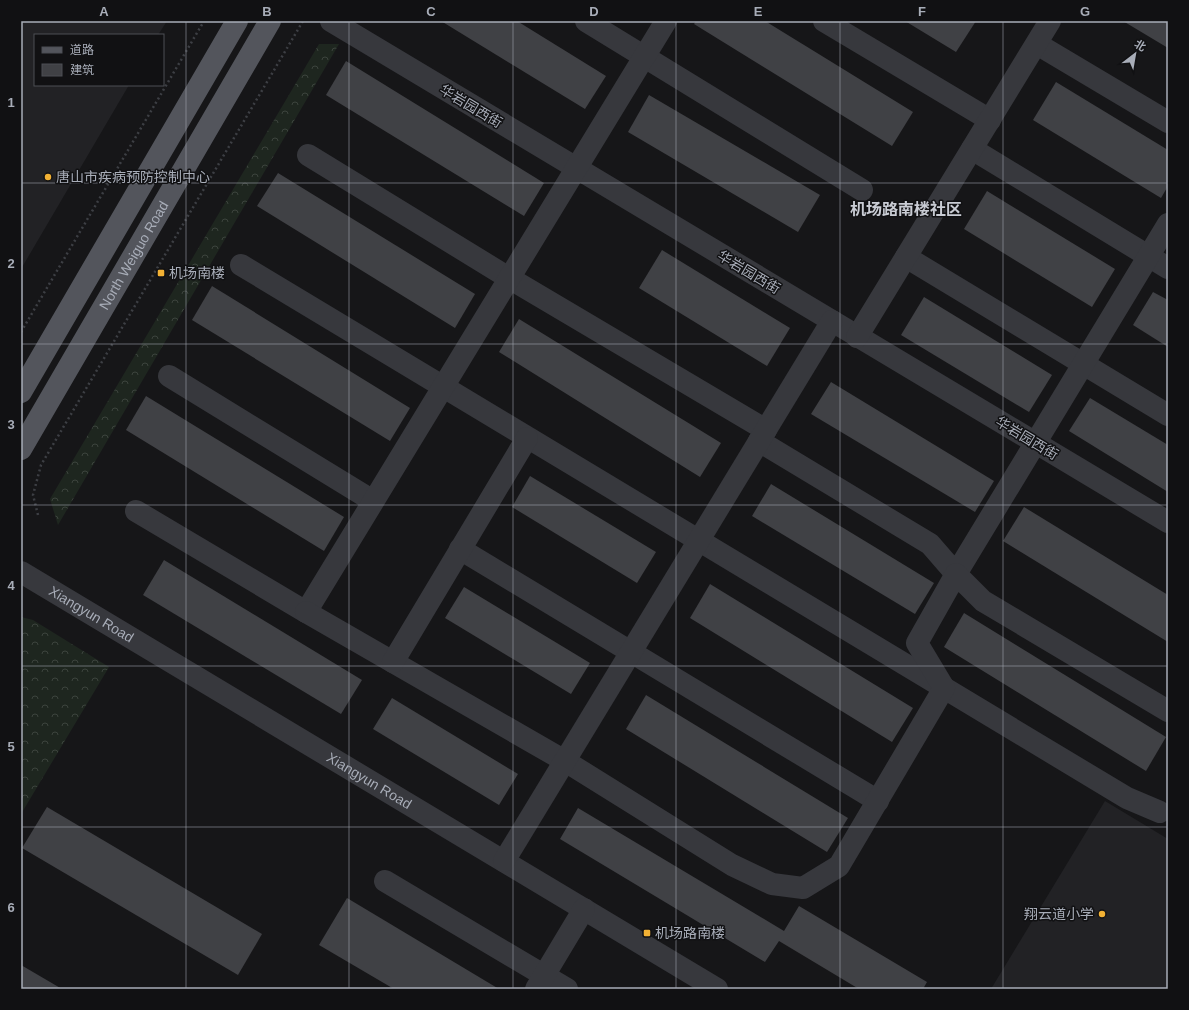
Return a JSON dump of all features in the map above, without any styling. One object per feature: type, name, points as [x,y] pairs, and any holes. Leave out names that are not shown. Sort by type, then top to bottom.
[{"type":"main road","name":"North Weiguo Road","points":[[21,392],[237,21]]},
{"type":"main road","name":"North Weiguo Road","points":[[21,449],[270,21]]},
{"type":"street","name":"华岩园西街","points":[[331,21],[1168,522]]},
{"type":"street","points":[[586,21],[862,190]]},
{"type":"street","points":[[306,612],[666,21]]},
{"type":"street","points":[[824,21],[990,120]]},
{"type":"street","points":[[857,337],[1037,44],[1047,22]]},
{"type":"street","points":[[1037,44],[1168,122]]},
{"type":"street","points":[[972,149],[1168,268]]},
{"type":"street","points":[[308,155],[762,436],[930,544],[956,574],[983,601],[1168,711]]},
{"type":"street","points":[[944,688],[917,643],[956,574],[1168,224]]},
{"type":"street","points":[[906,257],[1168,415]]},
{"type":"street","points":[[240,265],[1127,798],[1165,809]]},
{"type":"street","points":[[504,861],[832,322]]},
{"type":"street","points":[[169,376],[373,501]]},
{"type":"street","points":[[392,662],[527,438]]},
{"type":"street","points":[[136,511],[306,612],[565,761],[732,866],[772,884],[803,888],[839,866],[944,688]]},
{"type":"street","points":[[460,549],[878,800]]},
{"type":"street","name":"Xiangyun Road","points":[[21,572],[717,989]]},
{"type":"street","points":[[385,881],[540,982],[567,989]]},
{"type":"street","points":[[540,982],[584,909]]},
{"type":"path","points":[[21,332],[204,21]]},
{"type":"path","points":[[38,515],[33,495],[41,466],[303,21]]},
{"type":"shaded area","name":"唐山市疾病预防控制中心","points":[[21,21],[167,21],[159,34],[34,34],[34,86],[128,86],[21,269]]},
{"type":"shaded area","name":"翔云道小学","points":[[1105,801],[1168,839],[1168,989],[991,989]]},
{"type":"green space","points":[[319,44],[339,44],[58,525],[50,499]]},
{"type":"green space","points":[[21,617],[33,620],[109,667],[21,814]]},
{"type":"building","points":[[441,21],[517,21],[606,76],[585,109]]},
{"type":"building","points":[[696,21],[765,21],[913,112],[892,146],[694,24]]},
{"type":"building","points":[[905,21],[976,21],[956,52]]},
{"type":"building","points":[[1123,21],[1168,21],[1168,48]]},
{"type":"building","points":[[346,61],[544,183],[524,216],[326,95]]},
{"type":"building","points":[[1056,82],[1168,150],[1168,186],[1161,198],[1033,120]]},
{"type":"building","points":[[649,95],[820,195],[798,232],[628,132]]},
{"type":"building","points":[[278,173],[475,294],[455,328],[257,206]]},
{"type":"building","points":[[987,191],[1115,269],[1092,307],[964,229]]},
{"type":"building","points":[[662,250],[790,328],[767,366],[639,288]]},
{"type":"building","points":[[212,286],[410,408],[390,441],[192,320]]},
{"type":"building","points":[[1153,292],[1168,300],[1168,347],[1133,325]]},
{"type":"building","points":[[924,297],[1052,375],[1029,412],[901,335]]},
{"type":"building","points":[[519,319],[721,443],[700,477],[499,352]]},
{"type":"building","points":[[831,382],[994,481],[975,512],[811,414]]},
{"type":"building","points":[[146,396],[344,517],[324,551],[126,430]]},
{"type":"building","points":[[1090,398],[1168,445],[1168,492],[1069,431]]},
{"type":"building","points":[[530,476],[656,552],[637,583],[512,507]]},
{"type":"building","points":[[771,484],[934,583],[915,614],[752,516]]},
{"type":"building","points":[[1024,507],[1168,595],[1168,642],[1003,541]]},
{"type":"building","points":[[164,560],[362,680],[341,714],[143,595]]},
{"type":"building","points":[[710,584],[913,708],[892,742],[690,618]]},
{"type":"building","points":[[464,587],[590,663],[571,694],[445,618]]},
{"type":"building","points":[[964,613],[1166,737],[1146,771],[944,647]]},
{"type":"building","points":[[646,695],[848,818],[827,852],[626,729]]},
{"type":"building","points":[[392,698],[518,774],[499,805],[373,729]]},
{"type":"building","points":[[47,807],[262,934],[238,975],[22,848]]},
{"type":"building","points":[[578,808],[784,931],[799,906],[927,982],[923,989],[859,989],[779,941],[765,962],[560,839]]},
{"type":"building","points":[[347,898],[499,989],[394,989],[319,945]]},
{"type":"building","points":[[21,965],[62,989],[21,989]]},
{"type":"place","name":"唐山市疾病预防控制中心","points":[[48,177]]},
{"type":"place","name":"机场南楼","points":[[161,273]]},
{"type":"place","name":"翔云道小学","points":[[1102,914]]},
{"type":"place","name":"机场路南楼","points":[[647,933]]},
{"type":"district","name":"机场路南楼社区","points":[[906,209]]}]
